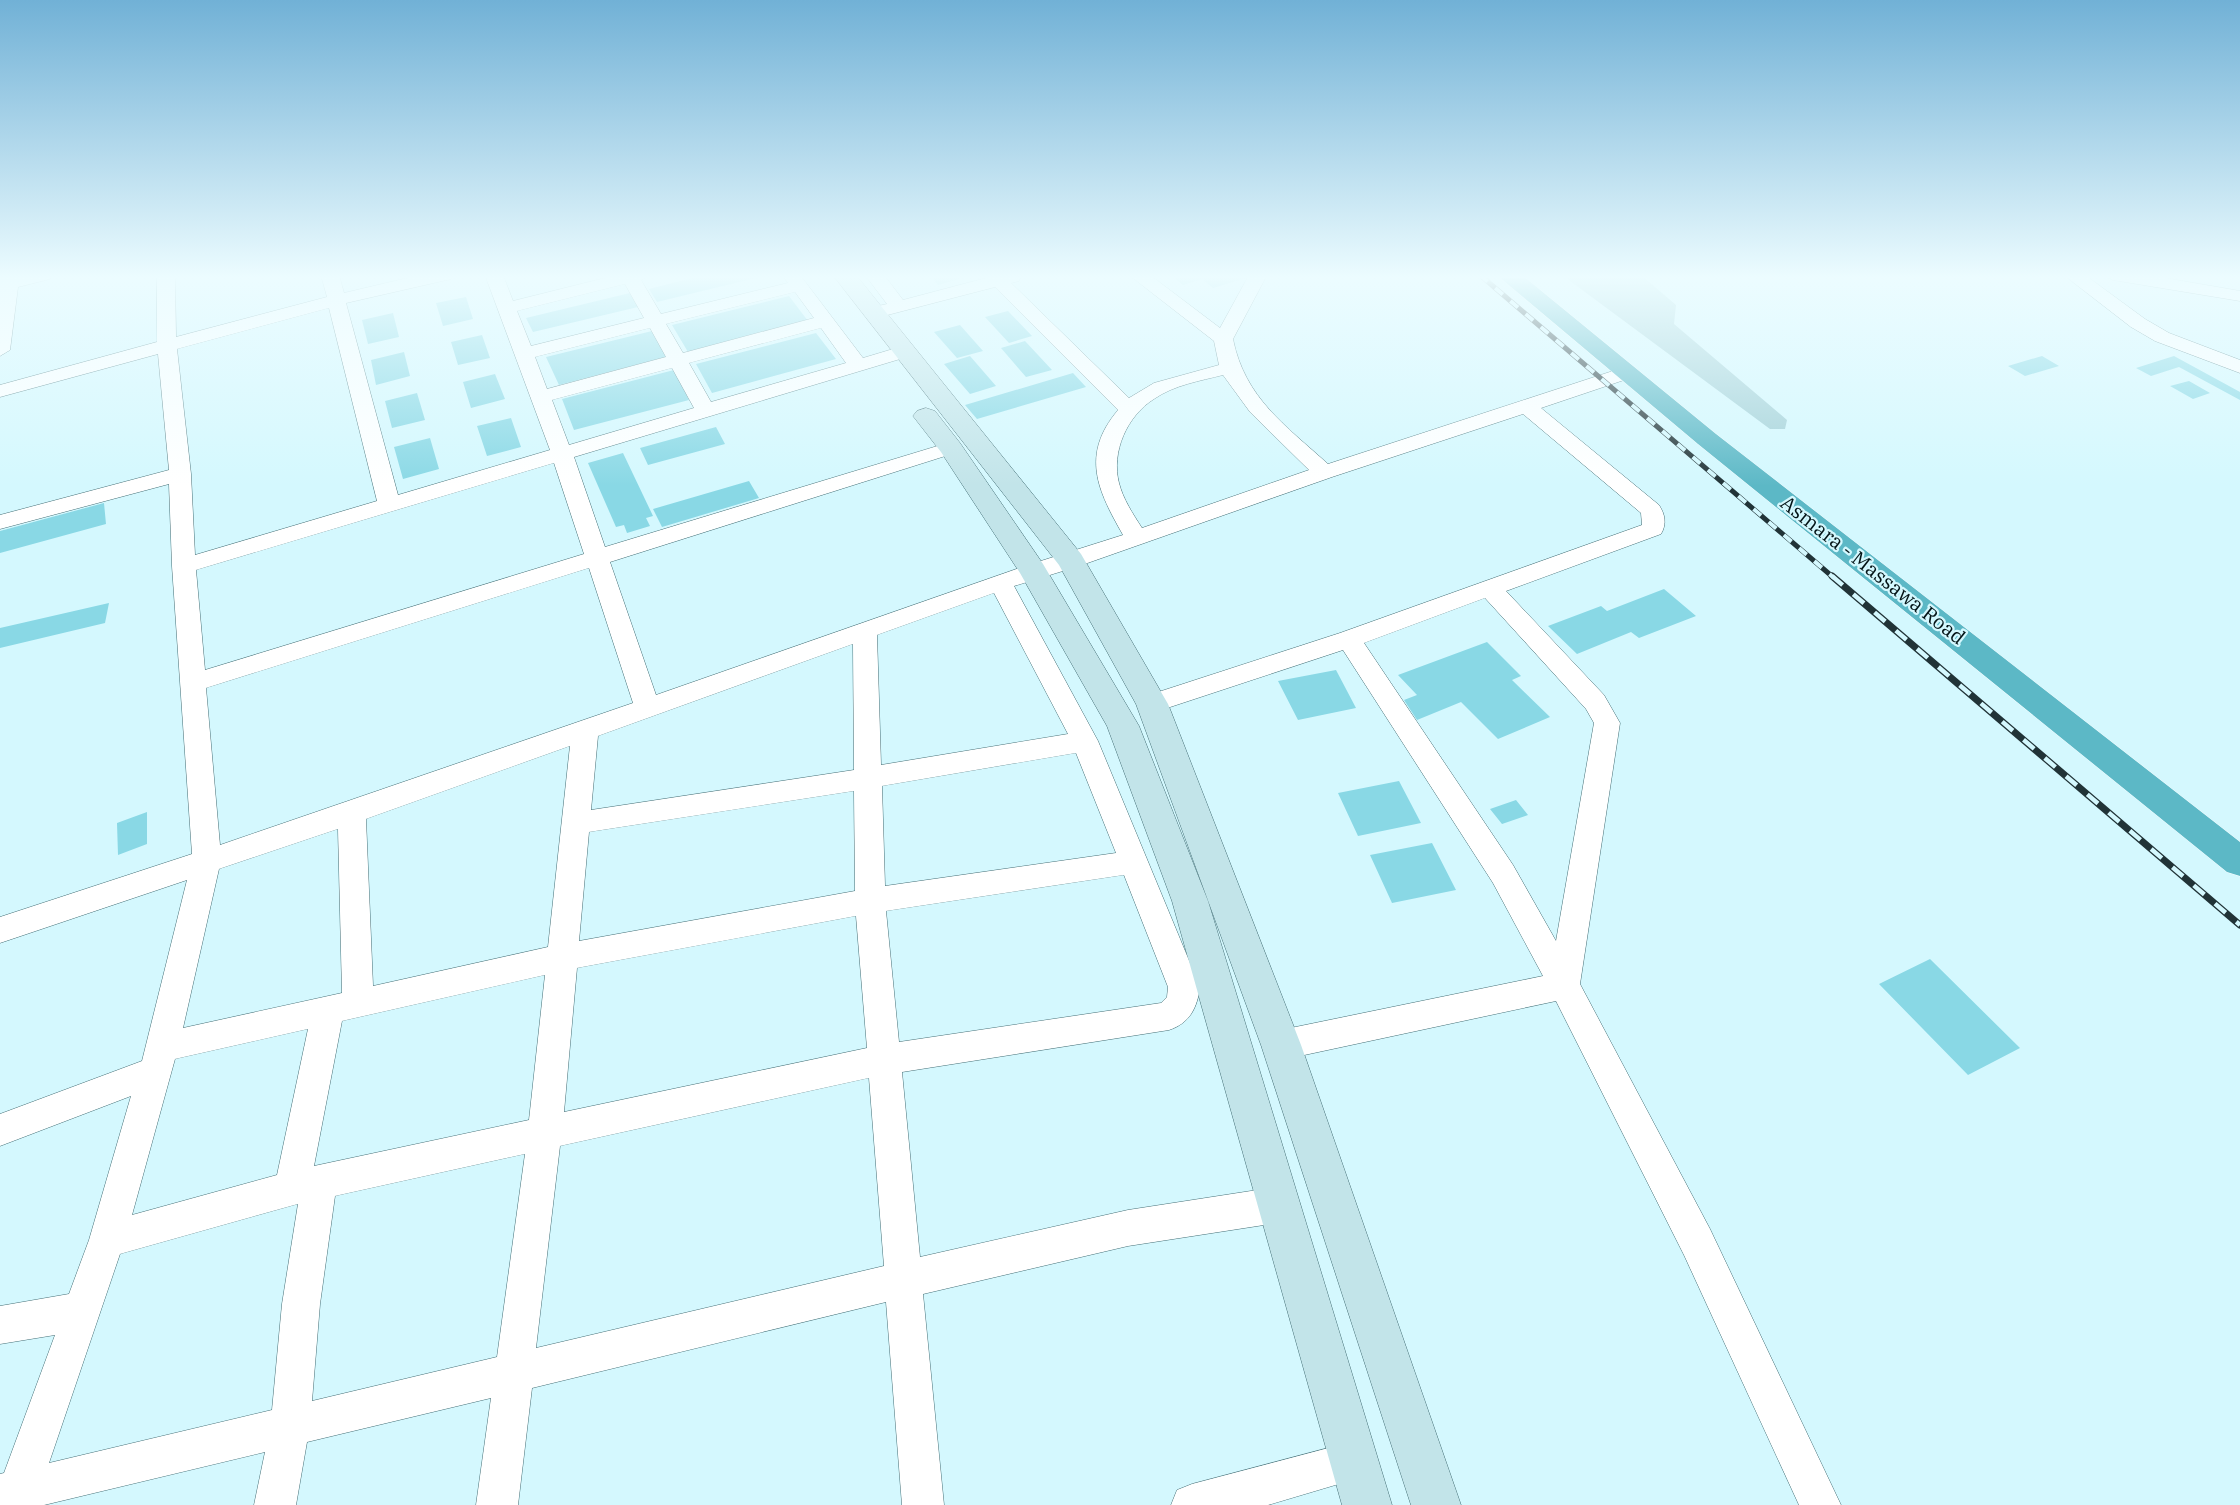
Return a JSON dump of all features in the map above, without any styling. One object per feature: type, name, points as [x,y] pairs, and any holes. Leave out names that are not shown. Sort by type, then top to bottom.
[{"type":"highway","name":"Asmara - Massawa Road","points":[[1593,345],[2240,862]]},
{"type":"main road","points":[[868,345],[1071,561],[1152,704],[1281,1045],[1436,1505]]},
{"type":"main road","points":[[882,345],[881,359],[951,448],[1033,571],[1123,726],[1190,901],[1277,1205],[1368,1505]]},
{"type":"street","points":[[0,391],[166,345]]},
{"type":"street","points":[[11,1497],[82,1311],[106,1240],[159,1059],[207,859],[184,566],[180,474],[167,345]]},
{"type":"street","points":[[348,345],[389,504]]},
{"type":"street","points":[[520,345],[562,454],[648,708]]},
{"type":"street","points":[[523,354],[558,345]]},
{"type":"street","points":[[669,345],[706,411]]},
{"type":"street","points":[[539,397],[733,345]]},
{"type":"street","points":[[860,345],[881,359]]},
{"type":"street","points":[[1063,345],[1127,408]]},
{"type":"street","points":[[1224,345],[1229,368],[1253,402],[1324,472]]},
{"type":"street","points":[[2183,345],[2240,367]]},
{"type":"street","points":[[184,566],[881,359]]},
{"type":"street","points":[[1136,537],[1108,485],[1106,465],[1108,446],[1127,408],[1158,387],[1229,368]]},
{"type":"street","points":[[0,930],[207,859],[352,813],[1033,571],[1071,561],[1324,472],[1626,373]]},
{"type":"street","points":[[1152,704],[1349,639],[1653,529],[1654,519],[1651,510],[1526,406]]},
{"type":"street","points":[[194,683],[951,448]]},
{"type":"street","points":[[0,522],[180,474]]},
{"type":"street","points":[[106,1240],[305,1185],[885,1059],[1169,1016],[1182,1003],[1184,987],[1085,741],[1001,584]]},
{"type":"street","points":[[1490,589],[1595,702],[1607,723],[1564,985]]},
{"type":"street","points":[[864,632],[870,901],[923,1505]]},
{"type":"street","points":[[1349,639],[1503,874],[1564,985],[1696,1242],[1820,1505]]},
{"type":"street","points":[[497,1505],[545,1132],[585,730]]},
{"type":"street","points":[[577,822],[868,778],[1085,741]]},
{"type":"street","points":[[275,1505],[290,1426],[301,1304],[305,1185],[343,1007],[352,813]]},
{"type":"street","points":[[0,1130],[159,1059],[343,1007],[561,958],[870,901],[1135,862]]},
{"type":"street","points":[[1281,1045],[1564,985]]},
{"type":"street","points":[[11,1497],[515,1370],[1128,1228],[1277,1205]]},
{"type":"street","points":[[0,1325],[82,1311]]},
{"type":"street","points":[[1192,1505],[1355,1461]]},
{"type":"shaded area","points":[[1657,345],[1699,345],[1787,420],[1785,429],[1770,429]]},
{"type":"building","points":[[452,345],[486,345],[490,358],[458,365]]},
{"type":"building","points":[[594,345],[660,345],[666,357],[559,385],[546,357]]},
{"type":"building","points":[[684,345],[714,345],[688,352]]},
{"type":"building","points":[[769,345],[825,345],[836,359],[712,393],[696,364]]},
{"type":"building","points":[[946,345],[978,345],[983,351],[957,358]]},
{"type":"building","points":[[1010,345],[1029,345],[1052,370],[1026,377],[1001,348]]},
{"type":"building","points":[[404,352],[410,376],[376,385],[371,360]]},
{"type":"building","points":[[970,356],[996,386],[970,394],[944,364]]},
{"type":"building","points":[[2042,356],[2059,366],[2025,376],[2008,366]]},
{"type":"building","points":[[2174,356],[2240,392],[2240,400],[2179,367],[2151,376],[2136,368]]},
{"type":"building","points":[[674,370],[689,400],[574,430],[562,399]]},
{"type":"building","points":[[1073,373],[1086,387],[977,419],[965,405]]},
{"type":"building","points":[[495,374],[505,399],[471,408],[463,382]]},
{"type":"building","points":[[2189,381],[2210,393],[2193,399],[2170,386]]},
{"type":"building","points":[[417,393],[425,420],[392,428],[385,401]]},
{"type":"building","points":[[511,418],[521,447],[487,456],[477,426]]},
{"type":"building","points":[[716,427],[725,444],[648,465],[640,448]]},
{"type":"building","points":[[430,438],[439,469],[403,479],[394,447]]},
{"type":"building","points":[[623,453],[653,516],[646,518],[650,526],[627,533],[624,525],[616,527],[588,463]]},
{"type":"building","points":[[749,481],[759,498],[662,527],[653,509]]},
{"type":"building","points":[[104,503],[106,524],[0,553],[0,531]]},
{"type":"building","points":[[1664,589],[1696,616],[1639,638],[1631,632],[1577,654],[1548,626],[1601,606],[1607,611]]},
{"type":"building","points":[[109,603],[105,623],[0,648],[0,628]]},
{"type":"building","points":[[1487,642],[1521,676],[1512,680],[1550,717],[1498,739],[1461,702],[1417,720],[1404,700],[1417,695],[1398,675]]},
{"type":"building","points":[[1336,670],[1356,708],[1298,720],[1278,681]]},
{"type":"building","points":[[1399,781],[1421,823],[1358,836],[1338,793]]},
{"type":"building","points":[[1516,800],[1528,815],[1502,824],[1490,809]]},
{"type":"building","points":[[147,812],[147,844],[118,855],[117,823]]},
{"type":"building","points":[[1432,843],[1456,890],[1392,903],[1370,855]]},
{"type":"building","points":[[1930,959],[2020,1048],[1968,1075],[1879,984]]},
{"type":"railway","points":[[1562,345],[1834,578]]},
{"type":"railway","points":[[1832,576],[2240,925]]}]
